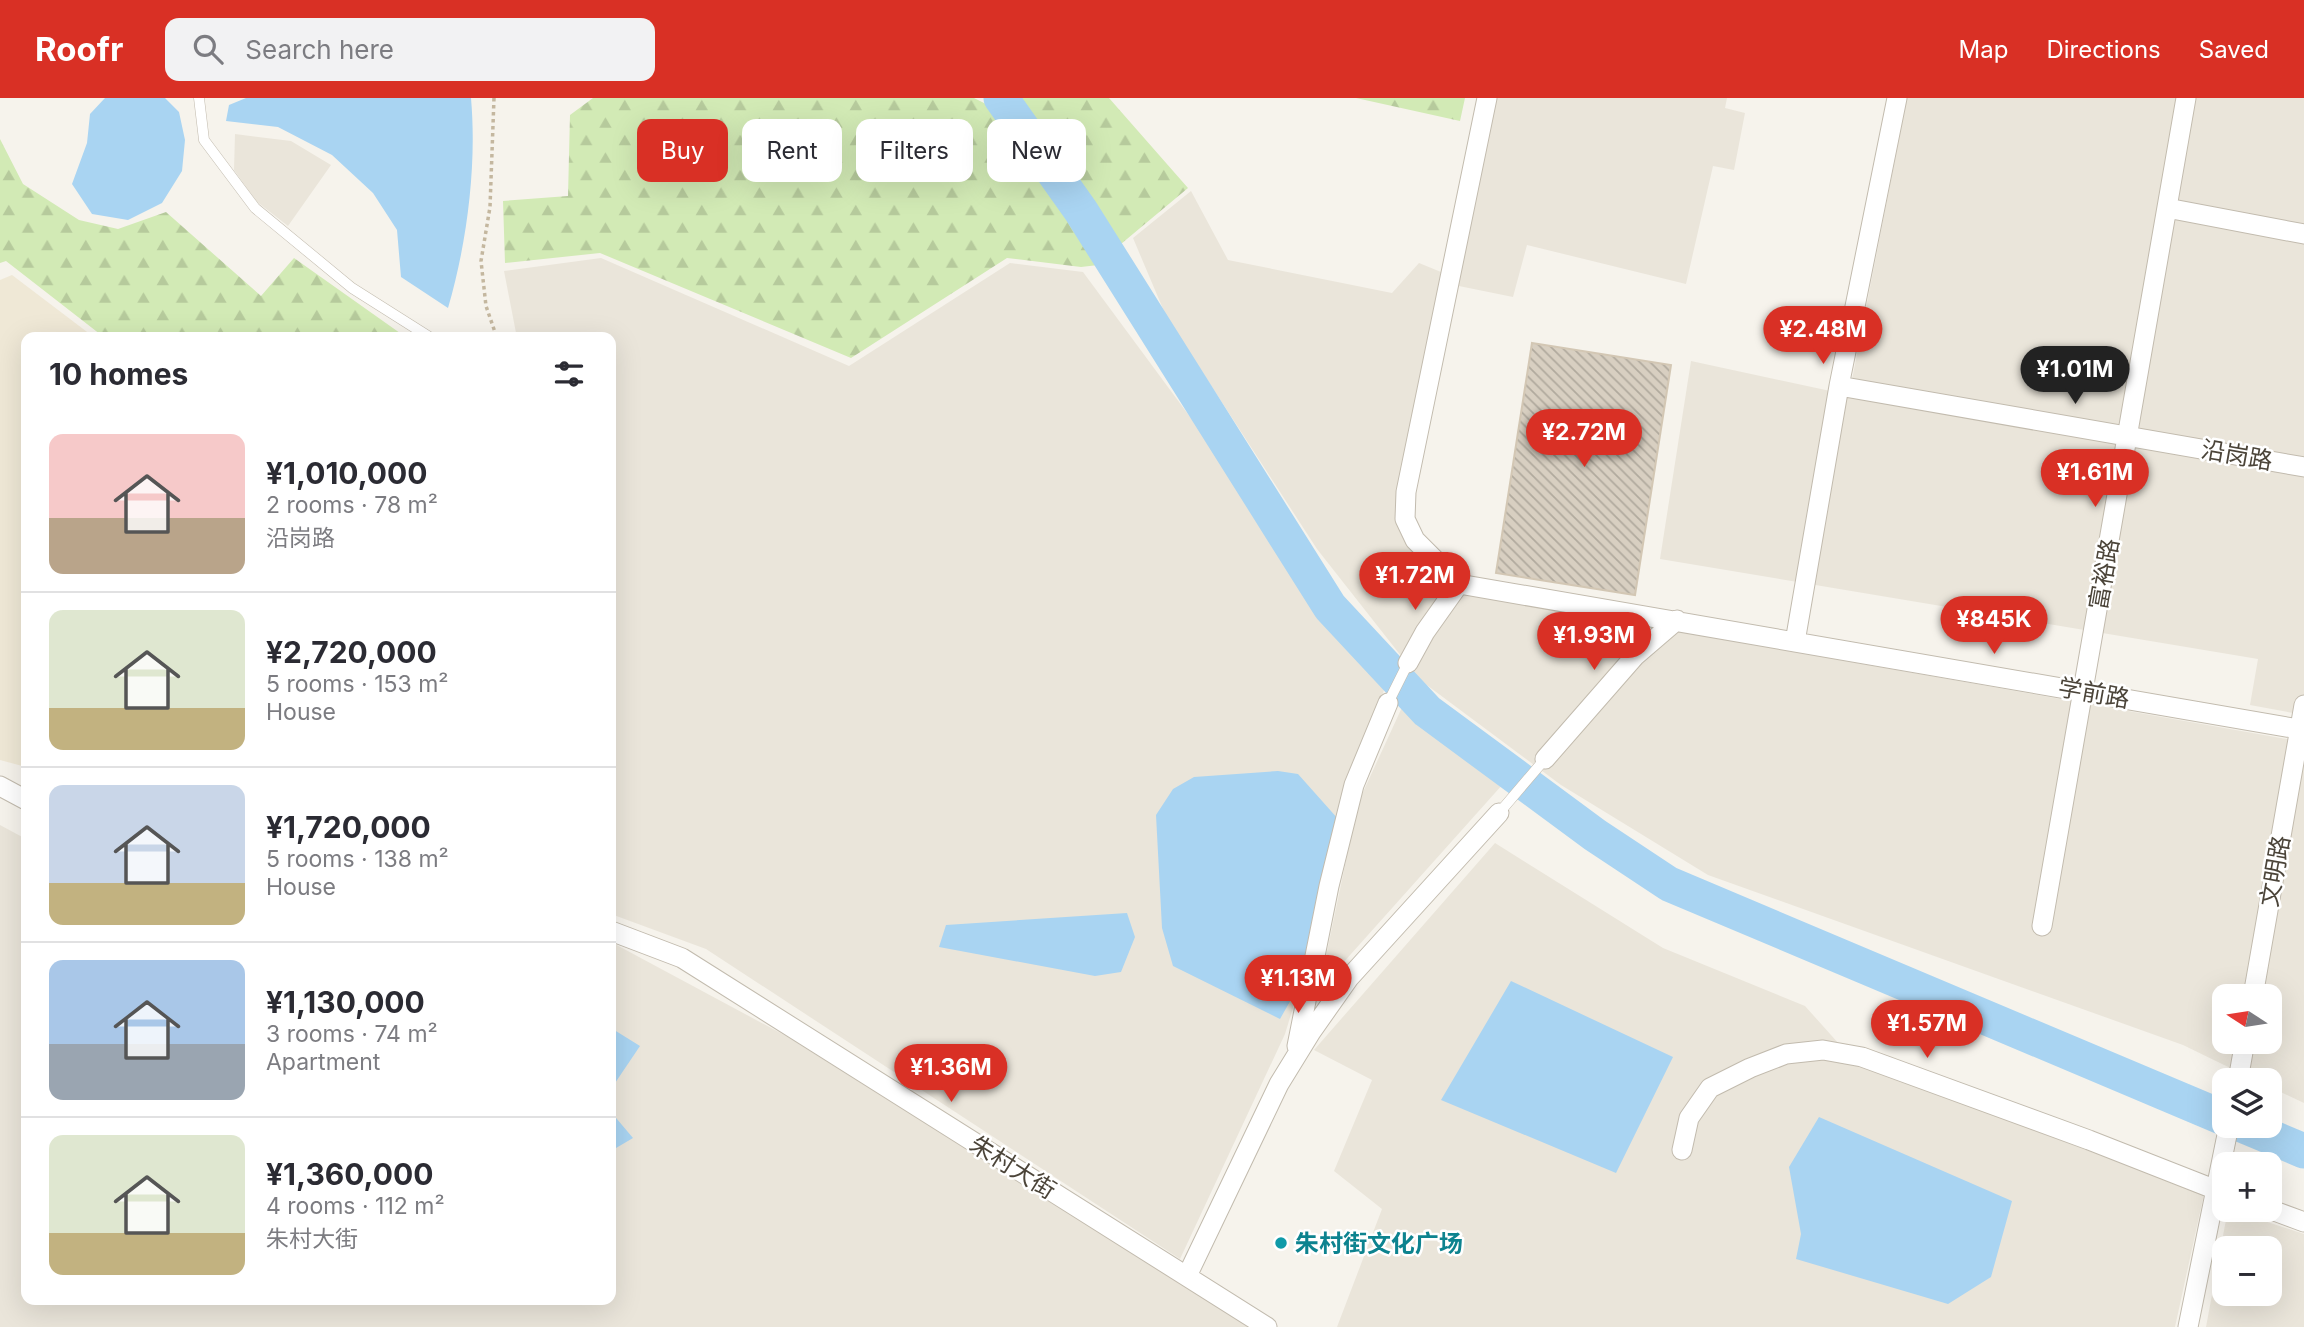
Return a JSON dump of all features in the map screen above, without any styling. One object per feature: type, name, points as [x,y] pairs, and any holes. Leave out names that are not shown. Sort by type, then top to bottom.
[{"type":"street","points":[[1408,663],[1425,632],[1459,584],[1415,540],[1405,519],[1406,492],[1487,98]]},
{"type":"street","points":[[1795,642],[1839,386],[1897,98]]},
{"type":"street","name":"富裕路","points":[[2042,926],[2186,98]]},
{"type":"street","points":[[2167,208],[2304,234]]},
{"type":"street","name":"沿岗路","points":[[1839,386],[2304,467]]},
{"type":"street","name":"学前路","points":[[1459,584],[2302,729]]},
{"type":"street","points":[[1545,759],[1635,656],[1677,620]]},
{"type":"street","points":[[1294,1059],[1329,886],[1354,785],[1388,703]]},
{"type":"street","name":"文明路","points":[[2255,984],[2302,729],[2304,705]]},
{"type":"street","points":[[0,786],[21,797]]},
{"type":"street","points":[[1186,1276],[1279,1084],[1294,1059],[1349,978],[1499,813]]},
{"type":"street","name":"朱村大街","points":[[616,933],[681,958],[1267,1327]]},
{"type":"street","points":[[1682,1150],[1689,1118],[1710,1088],[1786,1054],[1823,1050],[1862,1057],[2089,1140],[2212,1189]]},
{"type":"street","points":[[2282,1214],[2304,1222]]},
{"type":"street","points":[[2188,1327],[2213,1222]]},
{"type":"lane","points":[[199,98],[204,140],[255,208],[352,288],[422,332]]},
{"type":"lane","points":[[1388,703],[1408,663]]},
{"type":"lane","points":[[1499,813],[1545,759]]},
{"type":"path","points":[[494,98],[490,207],[481,261],[486,306],[495,332]]},
{"type":"shaded area","points":[[1493,98],[1727,98],[1725,108],[1745,113],[1734,170],[1713,166],[1686,284],[1527,245],[1513,297],[1454,285]]},
{"type":"shaded area","points":[[1907,98],[2304,98],[2304,715],[2250,705],[2258,659],[1660,559],[1691,361],[1849,395]]},
{"type":"shaded area","points":[[235,134],[291,141],[331,165],[288,226],[256,201],[234,170]]},
{"type":"shaded area","points":[[1191,191],[1228,260],[1392,293],[1419,263],[1441,272],[1395,513],[1411,547],[1490,598],[2304,742],[2304,1103],[2282,1093],[2282,1068],[2230,1068],[2183,1045],[1708,875],[1561,785],[1420,680],[1317,549],[1166,316],[1133,238]]},
{"type":"shaded area","points":[[601,258],[849,366],[1010,263],[1083,272],[1213,448],[1329,627],[1386,684],[1343,814],[1285,1034],[1180,1259],[706,949],[616,916],[616,332],[516,332],[504,271]]},
{"type":"shaded area","points":[[12,275],[87,332],[21,332],[21,766],[0,760],[0,280]]},
{"type":"shaded area","points":[[1404,703],[1503,784],[1334,973],[1325,961],[1358,803]]},
{"type":"shaded area","points":[[0,825],[21,836],[21,1305],[616,1305],[616,945],[786,1036],[1252,1327],[0,1327]]},
{"type":"shaded area","points":[[1495,843],[1663,948],[1805,1006],[1857,1064],[2204,1194],[2175,1327],[1337,1327],[1382,1209],[1334,1171],[1372,1080],[1314,1050]]},
{"type":"shaded area","points":[[2226,1222],[2268,1222],[2304,1234],[2304,1327],[2206,1327],[2212,1295],[2212,1306],[2282,1306],[2282,1236],[2223,1236]]},
{"type":"green space","points":[[593,98],[974,98],[996,109],[1003,119],[987,119],[987,182],[1048,182],[1107,264],[1081,267],[1007,258],[851,358],[600,253],[505,263],[503,201],[568,196],[570,115]]},
{"type":"green space","points":[[1009,98],[1109,98],[1188,188],[1115,249],[1068,182],[1086,182],[1086,119],[1024,119]]},
{"type":"green space","points":[[1356,98],[1465,98],[1460,121]]},
{"type":"green space","points":[[0,139],[23,184],[79,220],[118,229],[166,212],[261,296],[294,258],[399,332],[97,332],[6,261],[0,263]]},
{"type":"water","points":[[105,98],[165,98],[179,112],[185,140],[182,171],[162,203],[128,220],[92,214],[72,184],[87,143],[90,114]]},
{"type":"water","points":[[246,98],[471,98],[473,150],[469,204],[448,308],[401,277],[397,230],[373,193],[332,155],[278,127],[226,121],[229,105]]},
{"type":"water","points":[[1278,771],[1298,774],[1339,820],[1297,989],[1280,1019],[1173,966],[1162,928],[1156,815],[1173,789],[1194,777]]},
{"type":"water","points":[[1127,913],[1135,937],[1121,972],[1095,976],[939,947],[946,925]]},
{"type":"water","points":[[1511,981],[1673,1057],[1616,1173],[1441,1100]]},
{"type":"water","points":[[616,1031],[640,1046],[616,1082]]},
{"type":"water","points":[[1819,1117],[2012,1201],[1991,1277],[1948,1304],[1796,1259],[1801,1234],[1789,1167]]},
{"type":"water","points":[[616,1118],[633,1138],[616,1148]]},
{"type":"building","points":[[1532,343],[1671,365],[1635,595],[1496,573]]},
{"type":"waterway","points":[[1001,98],[1081,211],[1330,607],[1427,711],[1595,835],[1669,884],[2212,1113]]},
{"type":"waterway","points":[[2273,1138],[2304,1151]]},
{"type":"place","name":"朱村街文化广场","points":[[1281,1243]]}]
